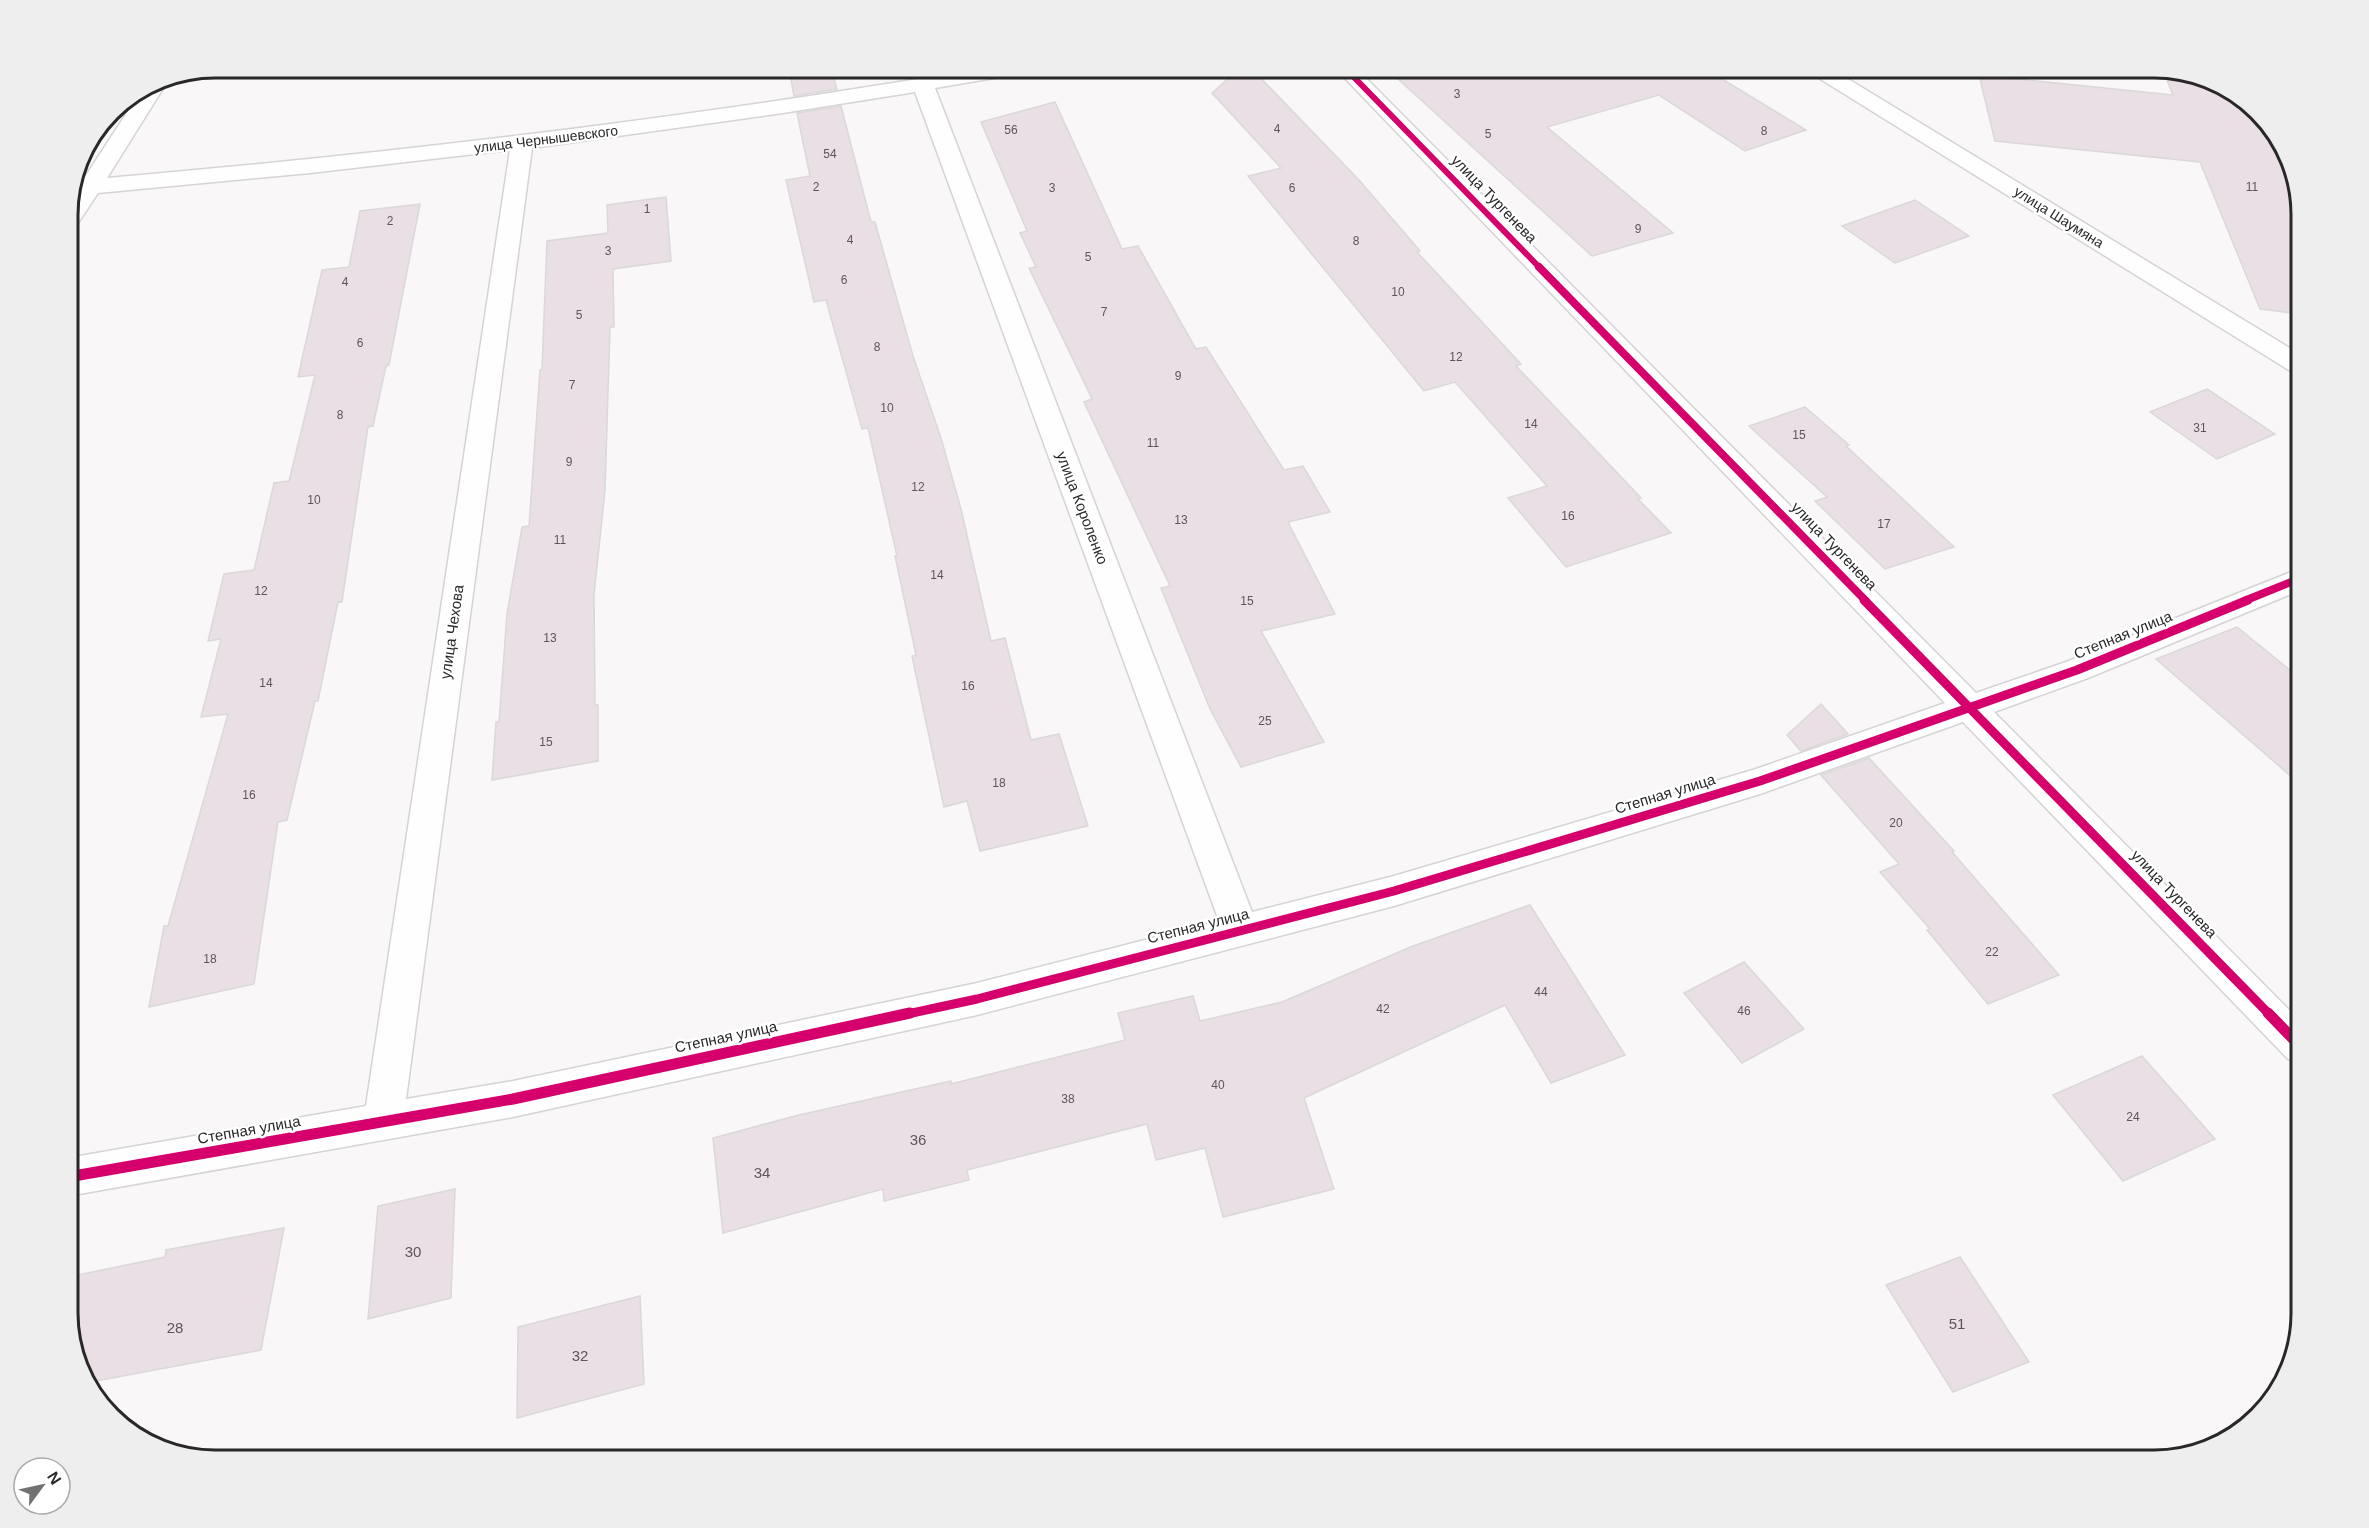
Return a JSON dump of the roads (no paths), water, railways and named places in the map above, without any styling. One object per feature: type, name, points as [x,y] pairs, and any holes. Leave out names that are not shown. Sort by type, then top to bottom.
[{"type":"street","name":"улица Чернышевского","points":[[81,187],[250,173],[522,143],[693,121],[959,78]]},
{"type":"street","name":"улица Тургенева","points":[[1355,78],[2291,1037]]},
{"type":"street","name":"улица Шаумяна","points":[[1832,78],[2291,360]]},
{"type":"street","name":"улица Короленко","points":[[923,84],[1241,931]]},
{"type":"street","points":[[82,186],[146,96]]},
{"type":"street","name":"улица Чехова","points":[[383,1122],[522,143]]},
{"type":"street","name":"Степная улица","points":[[78,1175],[513,1099],[977,999],[1394,891],[1760,781],[2077,670],[2291,582]]}]
